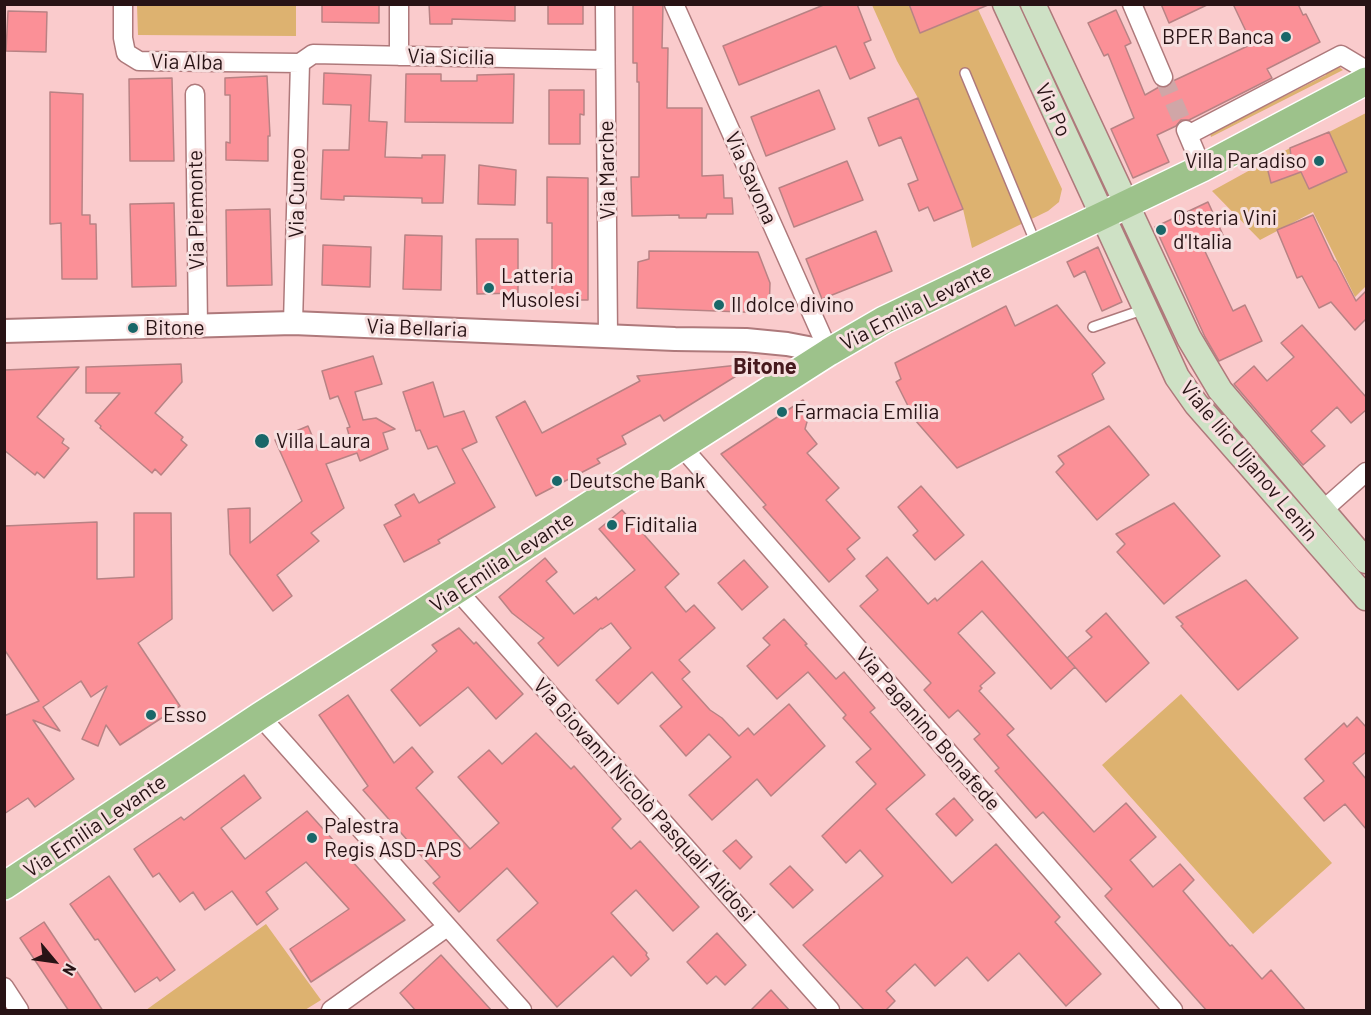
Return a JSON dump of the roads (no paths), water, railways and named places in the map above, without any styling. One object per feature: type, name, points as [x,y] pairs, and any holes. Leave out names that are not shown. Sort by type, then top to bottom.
[{"type":"main road","name":"Via Po","points":[[1005,4],[1114,210]]},
{"type":"main road","name":"Via Po","points":[[1033,4],[1114,210]]},
{"type":"main road","name":"Via Emilia Levante","points":[[4,886],[260,716],[829,352],[884,320],[1202,168],[1366,81]]},
{"type":"main road","name":"Viale Ilic Uljanov Lenin","points":[[1114,210],[1145,309],[1176,376],[1196,404],[1366,598]]},
{"type":"main road","name":"Viale Ilic Uljanov Lenin","points":[[1114,210],[1220,390],[1366,561]]},
{"type":"street","name":"Via Alba","points":[[123,4],[123,38],[126,53],[139,61],[300,63]]},
{"type":"street","points":[[399,4],[399,56]]},
{"type":"street","name":"Via Marche","points":[[605,4],[608,336]]},
{"type":"street","name":"Via Savona","points":[[674,4],[829,352]]},
{"type":"street","points":[[1132,4],[1163,77]]},
{"type":"street","name":"Via Sicilia","points":[[300,63],[313,54],[605,60]]},
{"type":"street","points":[[1202,168],[1187,133],[1341,56],[1366,70]]},
{"type":"street","name":"Via Cuneo","points":[[293,323],[300,63]]},
{"type":"street","name":"Via Piemonte","points":[[195,94],[198,326]]},
{"type":"street","name":"Via Bellaria","points":[[4,331],[293,323],[746,340],[787,344],[829,352]]},
{"type":"street","name":"Via Paganino Bonafede","points":[[682,447],[1173,1011]]},
{"type":"street","points":[[1322,511],[1366,472]]},
{"type":"street","name":"Via Giovanni Nicolò Pasquali Alidosi","points":[[457,590],[830,1011]]},
{"type":"street","points":[[260,716],[522,1011]]},
{"type":"street","points":[[331,1011],[447,927]]},
{"type":"street","points":[[4,987],[19,1011]]},
{"type":"lane","points":[[965,73],[1037,246]]},
{"type":"lane","points":[[1093,327],[1145,309]]},
{"type":"tunnel","points":[[1163,77],[1186,130]]},
{"type":"place","name":"BPER Banca","points":[[1286,37]]},
{"type":"place","name":"Villa Paradiso","points":[[1319,161]]},
{"type":"place","name":"Osteria Vini d'Italia","points":[[1161,230]]},
{"type":"place","name":"Latteria Musolesi","points":[[489,288]]},
{"type":"place","name":"Il dolce divino","points":[[719,305]]},
{"type":"place","name":"Bitone","points":[[133,328]]},
{"type":"place","name":"Farmacia Emilia","points":[[782,412]]},
{"type":"place","name":"Villa Laura","points":[[262,441]]},
{"type":"place","name":"Deutsche Bank","points":[[557,481]]},
{"type":"place","name":"Fiditalia","points":[[612,525]]},
{"type":"place","name":"Esso","points":[[151,715]]},
{"type":"place","name":"Palestra Regis ASD-APS","points":[[312,838]]},
{"type":"district","name":"Bitone","points":[[765,367]]}]
